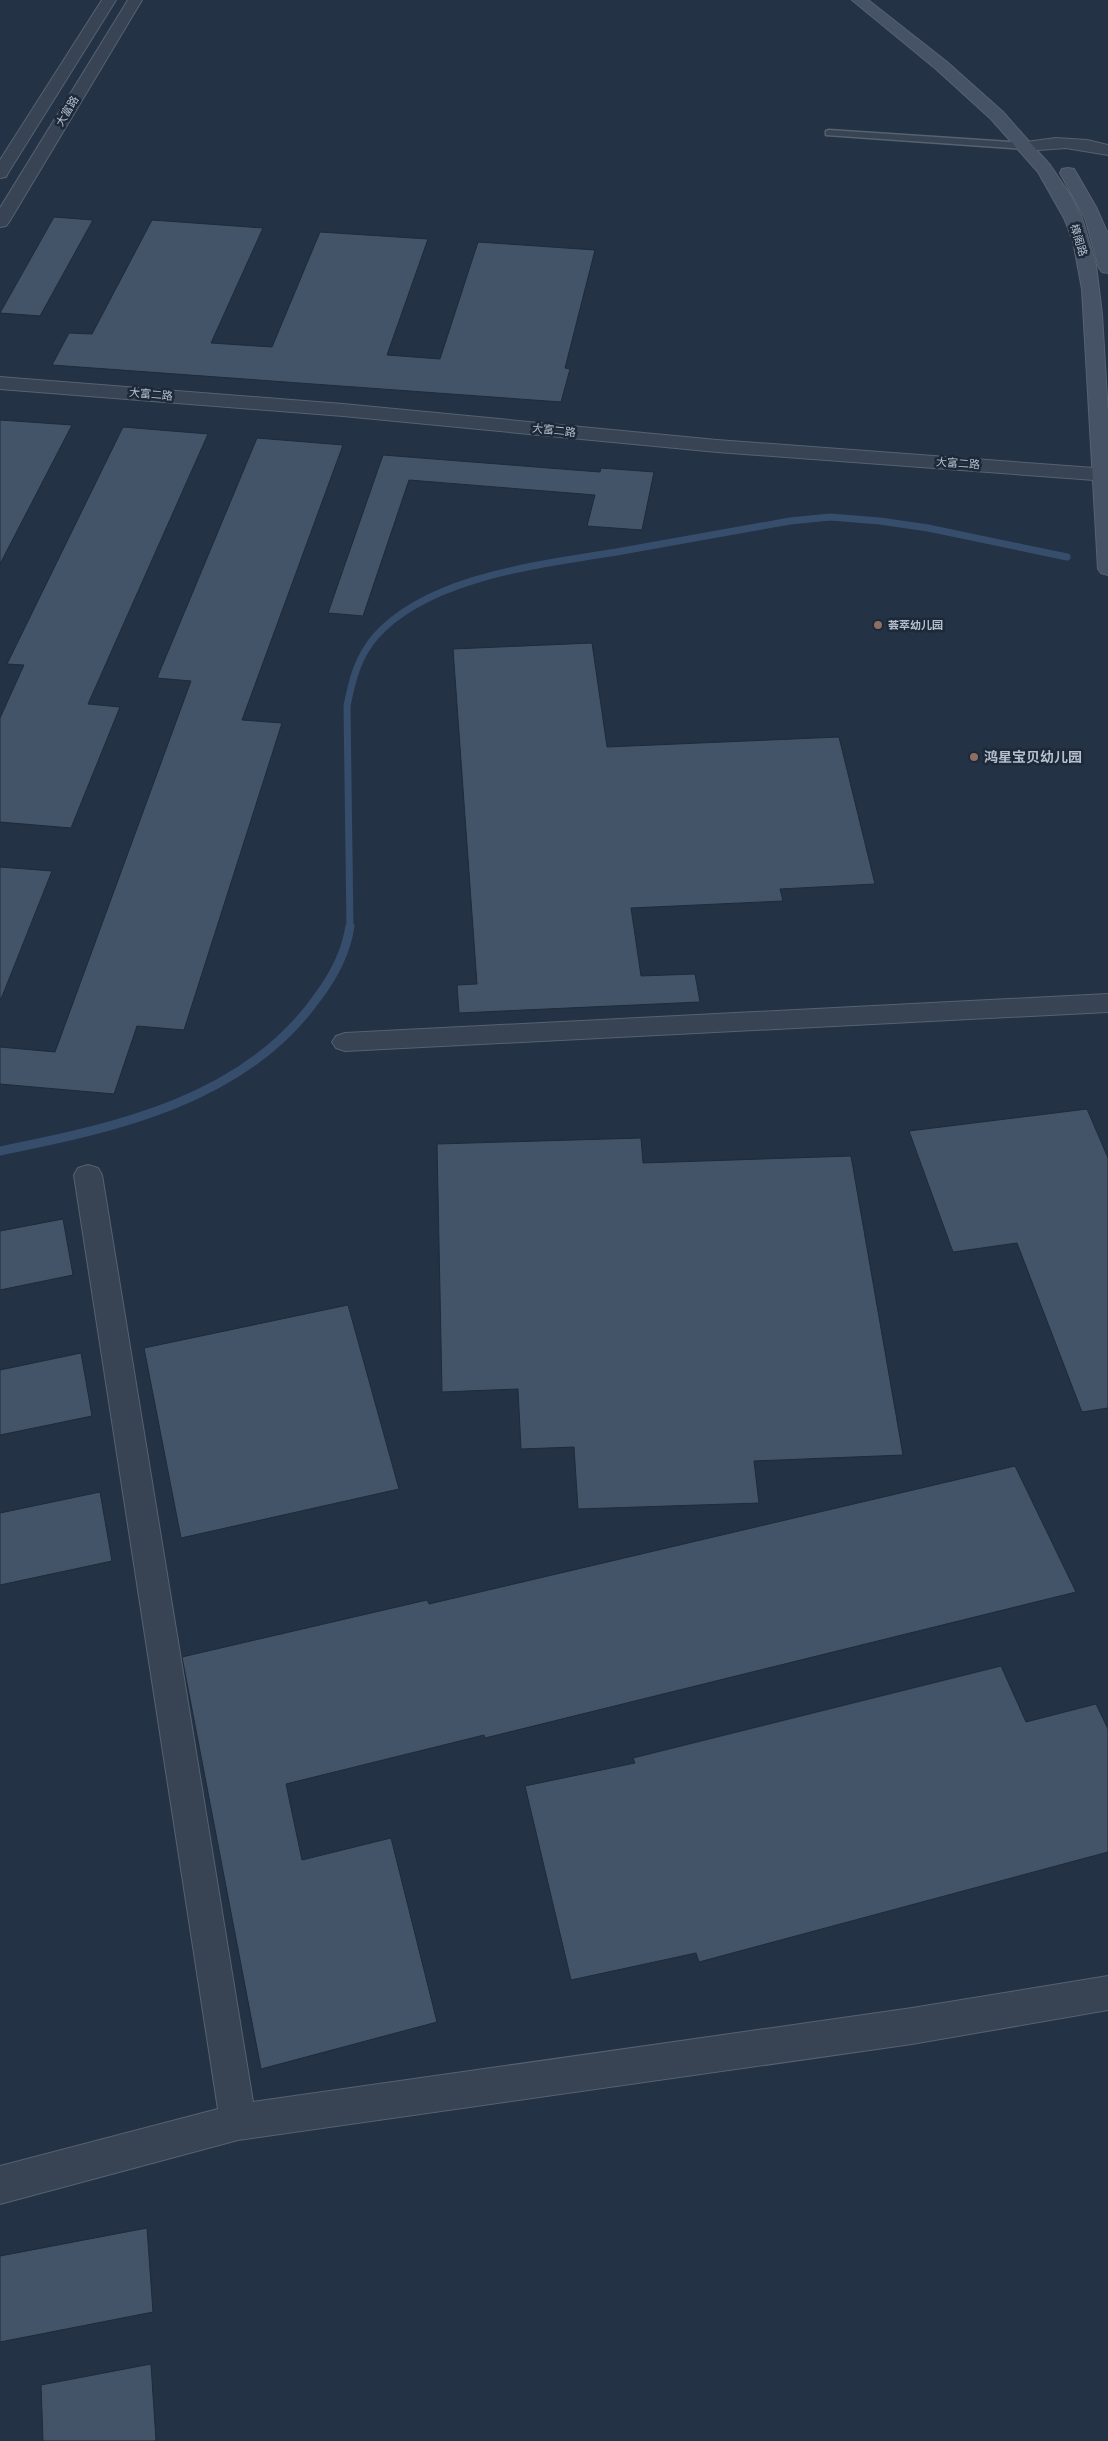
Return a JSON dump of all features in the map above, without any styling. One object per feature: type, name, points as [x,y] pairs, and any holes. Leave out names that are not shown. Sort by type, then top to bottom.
[{"type":"main road","name":"樟阁路","points":[[859,0],[960,82],[1024,146],[1045,170],[1063,197],[1083,249],[1090,282],[1105,479],[1108,569]]},
{"type":"main road","name":"樟阁路","points":[[879,0],[976,78],[1006,105],[1065,169],[1083,195],[1095,220],[1108,268]]},
{"type":"street","name":"大富路","points":[[0,173],[109,0]]},
{"type":"street","name":"大富路","points":[[0,222],[135,0]]},
{"type":"street","points":[[1024,146],[1042,143],[1080,144],[1108,150]]},
{"type":"street","name":"大富二路","points":[[0,382],[343,410],[717,446],[1105,479]]},
{"type":"street","name":"大富二路","points":[[0,394],[339,421],[810,467],[1105,479]]},
{"type":"street","points":[[345,1042],[1108,1003]]},
{"type":"street","points":[[88,1175],[238,2122]]},
{"type":"street","points":[[0,2184],[238,2122],[912,2026],[1108,1993]]},
{"type":"lane","points":[[829,133],[1024,146]]},
{"type":"building","points":[[54,217],[93,220],[40,316],[0,313]]},
{"type":"building","points":[[152,220],[263,228],[211,343],[272,347],[320,232],[428,239],[387,355],[440,359],[478,242],[595,250],[565,368],[570,369],[561,402],[52,365],[69,333],[92,334]]},
{"type":"building","points":[[0,420],[72,425],[0,564]]},
{"type":"building","points":[[123,427],[208,434],[88,704],[120,707],[71,828],[0,822],[0,718],[24,665],[7,664]]},
{"type":"building","points":[[257,438],[343,445],[242,720],[282,723],[184,1030],[137,1026],[114,1094],[0,1084],[0,1047],[55,1052],[191,681],[157,678]]},
{"type":"building","points":[[383,455],[600,472],[601,468],[654,472],[642,530],[587,526],[595,495],[409,480],[363,616],[328,613]]},
{"type":"building","points":[[592,643],[607,747],[839,737],[875,884],[780,889],[783,901],[631,908],[641,976],[695,974],[700,1002],[459,1013],[457,985],[477,984],[453,649]]},
{"type":"building","points":[[0,867],[52,871],[1,999],[0,999]]},
{"type":"building","points":[[1087,1109],[1108,1158],[1108,1408],[1082,1412],[1017,1243],[953,1252],[909,1131]]},
{"type":"building","points":[[641,1138],[643,1163],[851,1156],[903,1455],[754,1461],[759,1503],[578,1509],[574,1447],[521,1449],[518,1389],[442,1392],[437,1144]]},
{"type":"building","points":[[63,1219],[73,1275],[0,1290],[0,1231]]},
{"type":"building","points":[[348,1305],[399,1489],[181,1538],[144,1348]]},
{"type":"building","points":[[81,1353],[92,1416],[0,1435],[0,1370]]},
{"type":"building","points":[[1015,1466],[1076,1592],[485,1738],[484,1735],[286,1784],[302,1860],[391,1838],[437,2022],[261,2069],[182,1657],[427,1600],[429,1604]]},
{"type":"building","points":[[100,1492],[112,1561],[0,1585],[0,1513]]},
{"type":"building","points":[[1001,1666],[1026,1722],[1096,1704],[1108,1729],[1108,1852],[699,1962],[696,1953],[571,1980],[525,1786],[635,1763],[633,1758]]},
{"type":"building","points":[[147,2228],[153,2312],[0,2342],[0,2256]]},
{"type":"building","points":[[151,2364],[156,2441],[43,2441],[41,2385]]},
{"type":"waterway","points":[[350,926],[347,706],[349,696],[360,661],[375,637],[398,616],[426,599],[457,586],[490,576],[559,561],[790,521],[830,517],[880,521],[928,528],[1067,557]]},
{"type":"waterway","points":[[0,1151],[88,1132],[175,1104],[215,1085],[253,1062],[287,1033],[323,990],[342,955],[350,926]]},
{"type":"place","name":"荟萃幼儿园","points":[[878,625]]},
{"type":"place","name":"鸿星宝贝幼儿园","points":[[974,757]]}]
